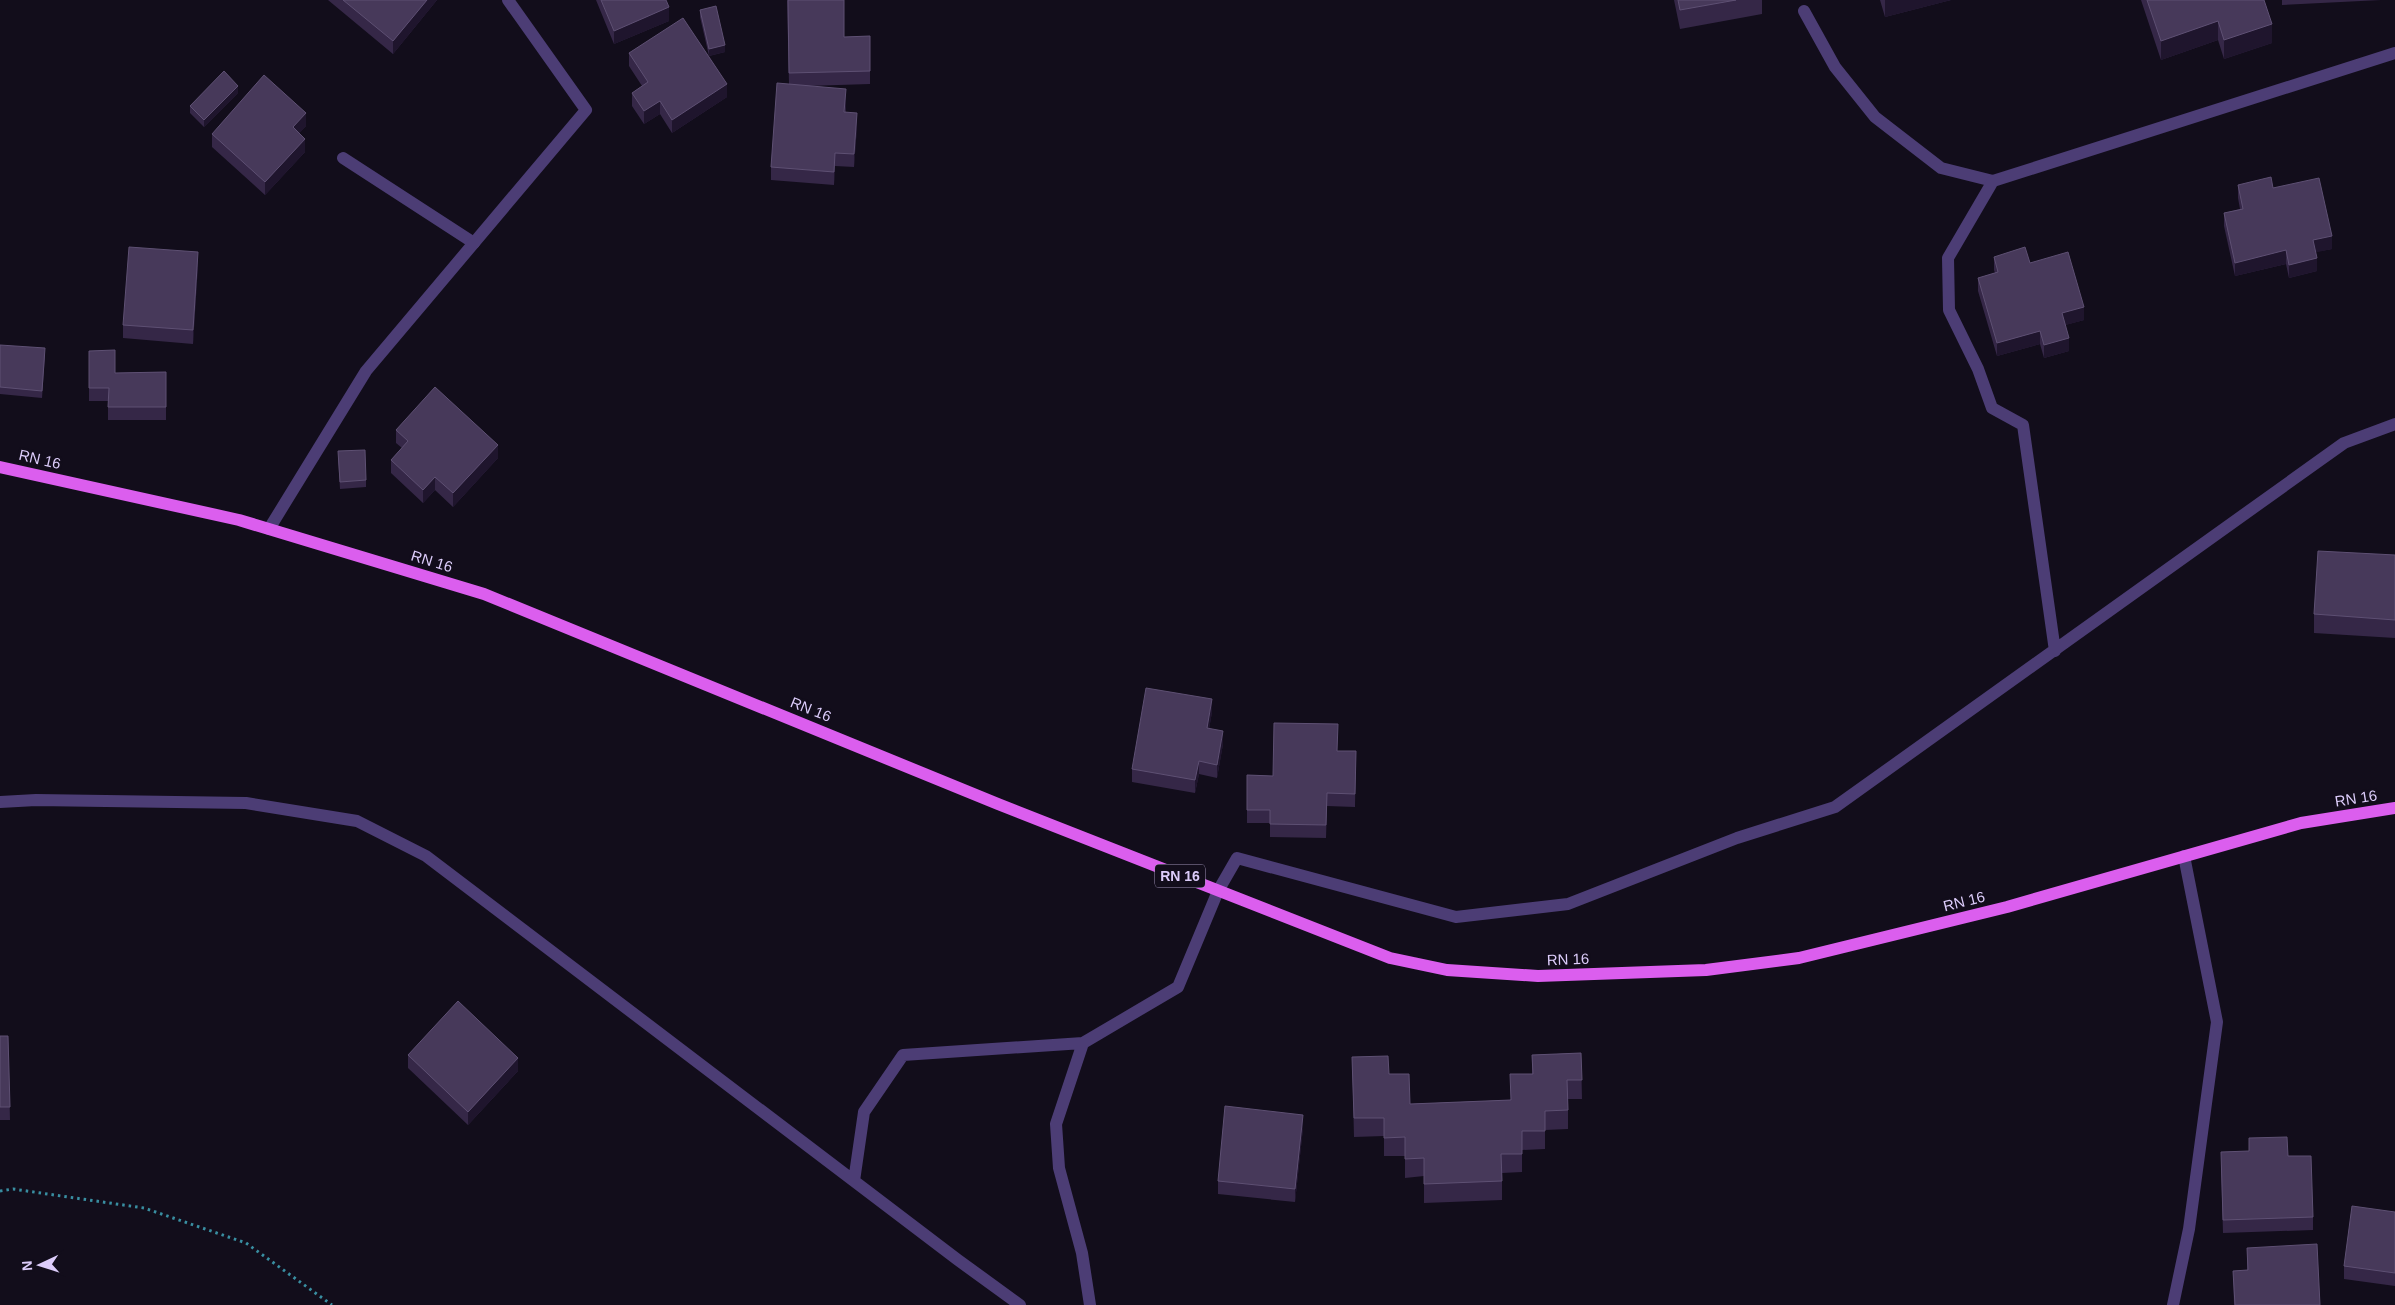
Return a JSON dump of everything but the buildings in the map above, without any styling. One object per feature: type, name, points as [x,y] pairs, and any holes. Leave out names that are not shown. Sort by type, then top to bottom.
[{"type":"main road","name":"RN 16","points":[[0,467],[239,520],[484,594],[1218,891],[1390,958],[1447,970],[1538,976],[1706,970],[1798,958],[2007,907],[2300,823],[2395,808]]},
{"type":"street","points":[[269,529],[366,371],[586,110],[508,0]]},
{"type":"street","points":[[1804,11],[1835,68],[1875,117],[1941,168],[1993,181],[2395,53]]},
{"type":"street","points":[[343,158],[474,243]]},
{"type":"street","points":[[1993,181],[1948,258],[1948,310],[1978,369],[1992,408],[2023,425],[2056,651]]},
{"type":"street","points":[[854,1181],[864,1112],[903,1055],[1083,1043],[1178,987],[1218,891],[1237,858],[1456,917],[1568,904],[1737,838],[1835,807],[2056,651],[2344,443],[2395,424]]},
{"type":"street","points":[[0,802],[36,800],[246,803],[358,822],[426,856],[1020,1305]]},
{"type":"street","points":[[2173,1305],[2189,1228],[2217,1022],[2184,856]]},
{"type":"street","points":[[1083,1043],[1056,1124],[1059,1168],[1082,1253],[1090,1305]]},
{"type":"path","points":[[0,1191],[13,1189],[144,1208],[246,1243],[332,1305]]}]
